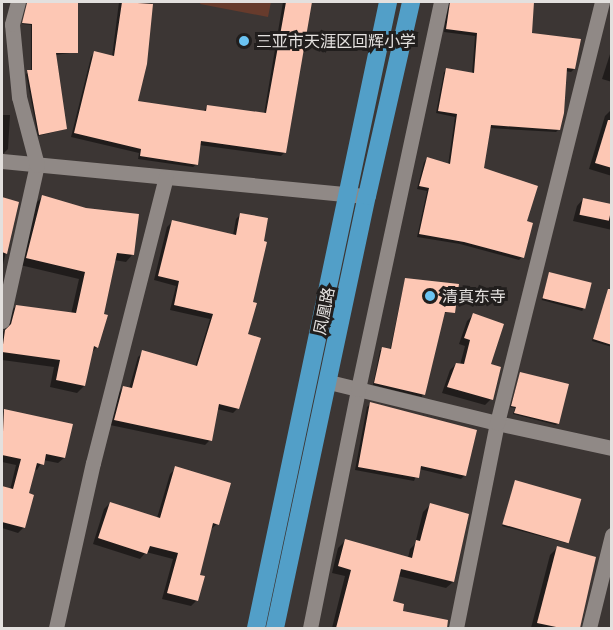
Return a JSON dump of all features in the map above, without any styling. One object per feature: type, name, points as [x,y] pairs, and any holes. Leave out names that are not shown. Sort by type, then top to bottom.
[{"type":"highway","name":"凤凰路","points":[[256,628],[388,2]]},
{"type":"highway","name":"凤凰路","points":[[275,628],[367,196],[411,2]]},
{"type":"street","points":[[2,321],[37,165],[19,97],[12,24],[18,2]]},
{"type":"street","points":[[310,628],[358,389],[441,2]]},
{"type":"street","points":[[456,628],[497,423],[602,2]]},
{"type":"street","points":[[2,161],[367,196]]},
{"type":"street","points":[[56,628],[93,463],[166,177]]},
{"type":"street","points":[[329,382],[612,448]]},
{"type":"street","points":[[589,628],[612,535]]},
{"type":"shaded area","points":[[201,2],[271,2],[268,17],[200,4]]},
{"type":"building","points":[[122,2],[153,4],[147,64],[138,101],[206,111],[207,105],[266,113],[286,2],[312,2],[286,153],[201,141],[198,165],[140,156],[141,149],[74,133],[94,51],[114,56]]},
{"type":"building","points":[[450,2],[534,2],[532,33],[581,39],[575,69],[567,68],[564,113],[560,130],[491,125],[484,168],[538,186],[527,221],[533,223],[524,258],[464,242],[419,234],[429,188],[419,186],[427,157],[450,164],[457,114],[438,111],[446,68],[474,73],[477,33],[446,29]]},
{"type":"building","points":[[27,3],[78,3],[78,53],[56,53],[67,129],[39,135],[27,70],[32,70],[32,24],[22,23]]},
{"type":"building","points":[[608,120],[612,120],[612,168],[595,163]]},
{"type":"building","points":[[42,195],[86,208],[139,214],[134,255],[117,253],[104,314],[108,315],[98,348],[94,346],[85,386],[56,380],[60,360],[2,352],[5,330],[11,324],[16,305],[76,313],[85,272],[26,258]]},
{"type":"building","points":[[2,197],[19,202],[7,254],[2,252]]},
{"type":"building","points":[[583,198],[612,204],[609,221],[579,215]]},
{"type":"building","points":[[240,213],[268,218],[264,241],[267,242],[253,302],[257,303],[248,334],[261,338],[239,409],[219,404],[212,441],[114,420],[123,386],[132,388],[142,350],[197,366],[213,314],[174,305],[179,281],[158,276],[172,220],[236,235]]},
{"type":"building","points":[[549,272],[592,283],[585,309],[542,298]]},
{"type":"building","points":[[405,278],[459,284],[455,313],[445,312],[425,395],[374,383],[382,347],[391,349]]},
{"type":"building","points":[[608,289],[612,289],[612,345],[593,339]]},
{"type":"building","points":[[473,313],[504,324],[491,364],[501,367],[493,400],[447,387],[456,363],[464,364],[470,340],[464,338]]},
{"type":"building","points":[[520,372],[569,384],[559,424],[514,413],[516,407],[511,406]]},
{"type":"building","points":[[370,402],[477,430],[466,476],[421,466],[419,478],[358,467]]},
{"type":"building","points":[[4,409],[73,424],[65,458],[46,454],[44,465],[37,463],[29,493],[34,495],[25,528],[2,522],[2,486],[13,489],[21,459],[2,455]]},
{"type":"building","points":[[175,466],[231,483],[219,525],[213,523],[200,575],[205,576],[198,601],[167,593],[178,553],[150,546],[147,554],[98,538],[110,502],[160,518]]},
{"type":"building","points":[[515,480],[581,499],[569,543],[502,524]]},
{"type":"building","points":[[430,503],[469,514],[454,582],[401,569],[393,601],[404,604],[403,611],[448,620],[447,628],[336,628],[351,570],[338,566],[345,539],[412,558],[416,540],[420,541]]},
{"type":"building","points":[[557,546],[596,557],[580,628],[561,628],[537,623]]},
{"type":"place","name":"三亚市天涯区回辉小学","points":[[244,41]]},
{"type":"place","name":"清真东寺","points":[[430,296]]}]
